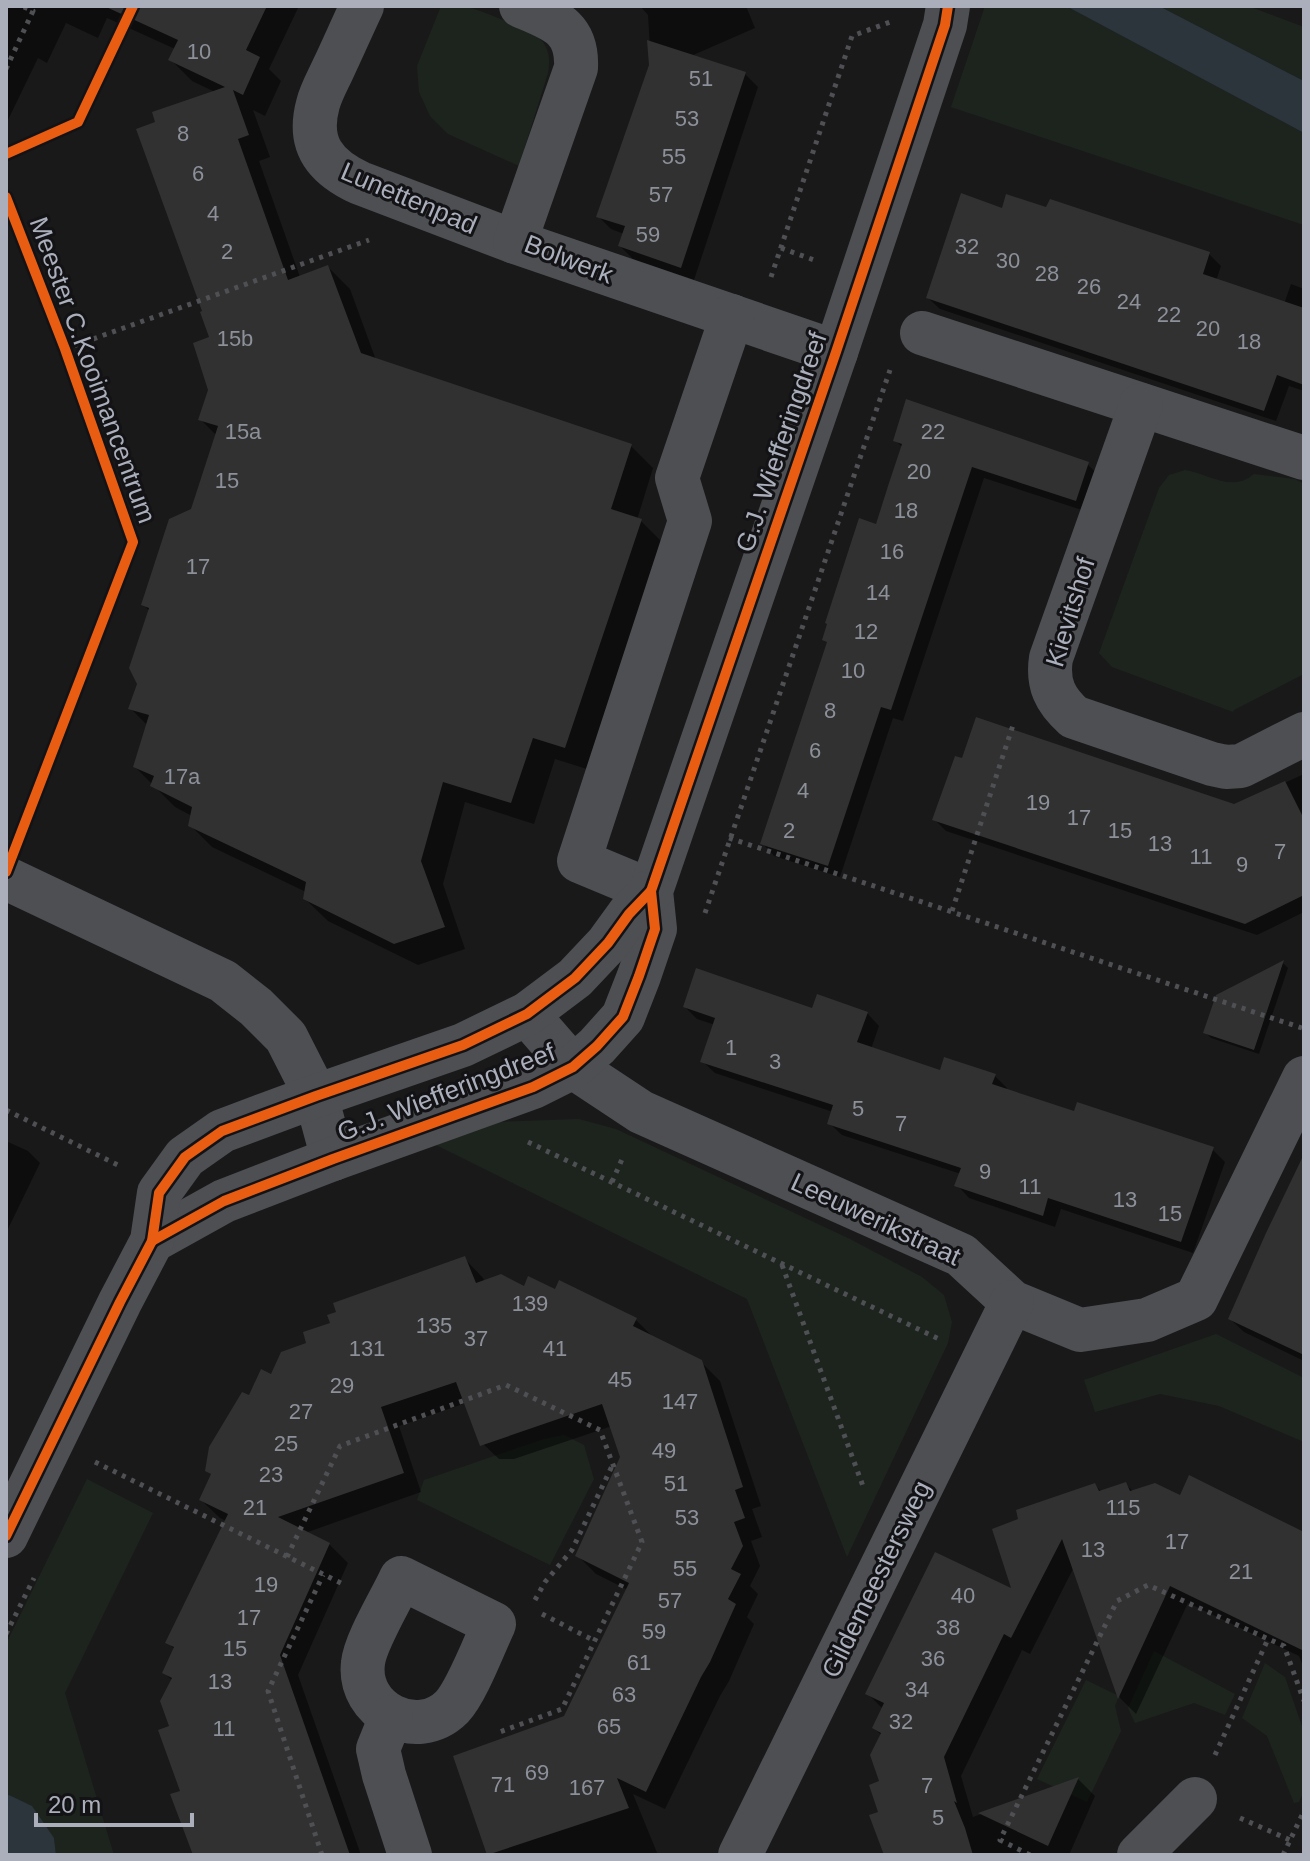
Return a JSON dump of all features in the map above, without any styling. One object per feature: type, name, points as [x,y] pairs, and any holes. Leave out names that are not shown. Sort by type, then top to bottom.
[{"type":"street","name":"Lunettenpad","points":[[362,6],[318,101],[314,122],[317,142],[326,161],[341,175],[515,242]]},
{"type":"street","name":"Bolwerk","points":[[521,6],[559,23],[568,32],[577,55],[576,68],[515,242],[836,352]]},
{"type":"street","name":"G.J. Wiefferingdreef","points":[[6,1536],[152,1241],[159,1193],[185,1157],[222,1131],[463,1045],[527,1014],[575,978],[651,891],[836,352],[940,39],[948,6]]},
{"type":"street","points":[[651,891],[579,861],[690,521],[677,478],[744,320]]},
{"type":"street","points":[[922,333],[1304,458]]},
{"type":"street","name":"Kievitshof","points":[[1141,405],[1051,658],[1049,675],[1053,692],[1061,706],[1074,717],[1226,767],[1241,766],[1304,734]]},
{"type":"street","points":[[6,878],[223,981],[256,1007],[286,1037],[316,1096],[333,1159]]},
{"type":"street","name":"G.J. Wiefferingdreef","points":[[152,1241],[224,1201],[533,1087],[573,1067],[623,1017],[655,929],[651,891]]},
{"type":"street","name":"Leeuwerikstraat","points":[[527,1014],[573,1067],[641,1112],[961,1255],[1012,1302],[1080,1330],[1147,1320],[1196,1299],[1304,1078]]},
{"type":"street","name":"Gildemeestersweg","points":[[740,1855],[1012,1302]]},
{"type":"street","points":[[401,1578],[494,1624],[461,1693],[452,1707],[439,1716],[407,1722],[391,1717],[378,1708],[368,1694],[363,1679],[363,1663],[367,1647],[388,1606],[401,1578]]},
{"type":"street","points":[[391,1717],[378,1749],[410,1855]]},
{"type":"street","points":[[1139,1855],[1195,1799]]},
{"type":"path","points":[[6,69],[33,11],[22,6]]},
{"type":"path","points":[[744,320],[852,36],[903,17]]},
{"type":"path","points":[[65,349],[369,240]]},
{"type":"path","points":[[705,914],[892,364]]},
{"type":"path","points":[[952,911],[1016,715],[1053,692]]},
{"type":"path","points":[[729,838],[1304,1029]]},
{"type":"path","points":[[6,1110],[126,1169]]},
{"type":"path","points":[[612,1182],[641,1112]]},
{"type":"path","points":[[518,1137],[983,1361]]},
{"type":"path","points":[[782,1264],[867,1498],[906,1517]]},
{"type":"path","points":[[287,1557],[340,1446],[506,1385],[600,1430],[642,1542],[562,1709],[488,1737]]},
{"type":"path","points":[[45,1455],[93,1461],[388,1606]]},
{"type":"path","points":[[595,1641],[531,1609],[545,1582],[572,1550],[613,1463]]},
{"type":"path","points":[[6,1634],[39,1568]]},
{"type":"path","points":[[322,1855],[268,1691],[323,1575]]},
{"type":"path","points":[[1030,1855],[1000,1840],[1117,1601],[1148,1585],[1284,1646],[1304,1701]]},
{"type":"path","points":[[1195,1799],[1268,1639]]},
{"type":"path","points":[[1283,1855],[1304,1811]]},
{"type":"shaded area","points":[[441,6],[464,6],[496,17],[530,32],[545,46],[549,57],[548,73],[519,166],[448,134],[430,116],[419,92],[417,66]]},
{"type":"shaded area","points":[[985,6],[1066,6],[1304,133],[1304,225],[951,107]]},
{"type":"shaded area","points":[[1066,6],[1159,6],[1304,81],[1304,133]]},
{"type":"shaded area","points":[[1159,6],[1248,6],[1304,27],[1304,81]]},
{"type":"shaded area","points":[[1185,470],[1220,481],[1237,482],[1254,474],[1295,479],[1304,484],[1304,674],[1233,712],[1112,667],[1099,653],[1159,488],[1169,475]]},
{"type":"shaded area","points":[[579,1119],[616,1129],[850,1239],[922,1277],[944,1295],[952,1322],[948,1343],[847,1557],[747,1299],[434,1144],[497,1122]]},
{"type":"shaded area","points":[[1216,1334],[1304,1378],[1304,1442],[1219,1406],[1160,1394],[1095,1412],[1084,1380]]},
{"type":"shaded area","points":[[564,1435],[584,1445],[594,1479],[550,1565],[417,1500],[424,1480]]},
{"type":"shaded area","points":[[87,1479],[153,1513],[65,1693],[114,1855],[56,1855],[54,1838],[10,1795],[6,1796],[6,1644]]},
{"type":"shaded area","points":[[1154,1651],[1235,1694],[1225,1715],[1194,1703],[1135,1723],[1128,1708]]},
{"type":"shaded area","points":[[1265,1663],[1285,1677],[1304,1732],[1304,1791],[1299,1802],[1294,1803],[1267,1736],[1242,1718]]},
{"type":"shaded area","points":[[1086,1680],[1119,1696],[1115,1706],[1121,1731],[1087,1802],[1037,1779]]},
{"type":"shaded area","points":[[6,1796],[32,1806],[54,1838],[56,1855],[6,1855]]},
{"type":"building","points":[[104,6],[267,6],[246,50],[260,57],[243,95],[233,90],[249,135],[238,139],[288,280],[328,265],[361,353],[632,444],[611,509],[642,519],[565,748],[533,738],[511,803],[443,782],[421,861],[445,927],[394,944],[303,899],[306,882],[188,826],[192,807],[150,786],[154,776],[133,767],[149,715],[128,709],[137,684],[129,668],[149,608],[141,605],[169,519],[191,509],[218,426],[198,420],[208,390],[193,343],[209,337],[136,129],[155,122],[152,112],[225,87],[168,60],[178,40]]},
{"type":"building","points":[[647,40],[746,72],[681,268],[618,246],[625,226],[596,217],[649,65]]},
{"type":"building","points":[[961,193],[1002,208],[1006,194],[1046,207],[1050,199],[1210,252],[1203,274],[1304,308],[1304,385],[1277,375],[1264,411],[926,298]]},
{"type":"building","points":[[906,399],[1089,462],[1076,501],[972,467],[891,710],[881,707],[828,866],[760,844],[827,642],[822,640],[825,623],[859,518],[876,524],[902,444],[893,441]]},
{"type":"building","points":[[976,717],[1234,804],[1285,781],[1304,819],[1304,895],[1245,924],[932,820],[955,756],[962,758]]},
{"type":"building","points":[[1284,960],[1254,1050],[1203,1033],[1216,995]]},
{"type":"building","points":[[696,968],[812,1008],[817,994],[868,1012],[857,1042],[940,1070],[944,1057],[996,1074],[992,1084],[1074,1111],[1077,1102],[1214,1147],[1181,1242],[1048,1198],[1043,1216],[954,1186],[961,1168],[827,1124],[833,1105],[700,1062],[715,1018],[683,1007]]},
{"type":"building","points":[[1304,1154],[1304,1355],[1228,1319]]},
{"type":"building","points":[[465,1256],[476,1283],[501,1274],[524,1286],[528,1276],[555,1289],[559,1280],[637,1318],[633,1326],[702,1360],[743,1487],[735,1490],[745,1518],[734,1522],[743,1546],[731,1569],[741,1574],[728,1599],[736,1604],[710,1662],[646,1792],[617,1778],[629,1808],[487,1855],[453,1756],[564,1716],[629,1583],[575,1556],[620,1457],[602,1404],[480,1446],[456,1382],[381,1407],[404,1473],[278,1517],[330,1543],[280,1655],[350,1855],[193,1855],[170,1794],[180,1791],[158,1730],[169,1726],[160,1701],[172,1678],[162,1673],[174,1647],[165,1643],[228,1514],[199,1500],[211,1474],[205,1471],[209,1447],[242,1392],[249,1395],[261,1369],[271,1374],[281,1352],[306,1343],[303,1332],[330,1323],[327,1315],[336,1312],[333,1303]]},
{"type":"building","points":[[1189,1475],[1304,1532],[1304,1651],[1170,1586],[1118,1699],[1062,1539],[1011,1638],[1004,1634],[944,1757],[957,1803],[954,1801],[973,1855],[884,1855],[869,1815],[878,1812],[869,1785],[879,1781],[870,1755],[881,1733],[872,1728],[884,1703],[865,1694],[935,1552],[1011,1588],[992,1529],[1018,1519],[1016,1510],[1095,1483],[1099,1491],[1126,1482],[1130,1491],[1155,1483],[1180,1495]]},
{"type":"building","points":[[1079,1777],[1048,1846],[978,1813]]},
{"type":"cycle path","points":[[6,154],[78,122],[133,6]]},
{"type":"cycle path","points":[[152,1241],[224,1201],[533,1087],[573,1067],[623,1017],[655,929],[651,891],[836,352],[945,25],[948,6]]},
{"type":"cycle path","name":"Meester C.Kooimancentrum","points":[[6,197],[65,349],[133,542],[6,872]]},
{"type":"cycle path","points":[[6,1536],[152,1241],[159,1193],[185,1157],[222,1131],[463,1045],[527,1014],[575,978],[651,891]]}]
